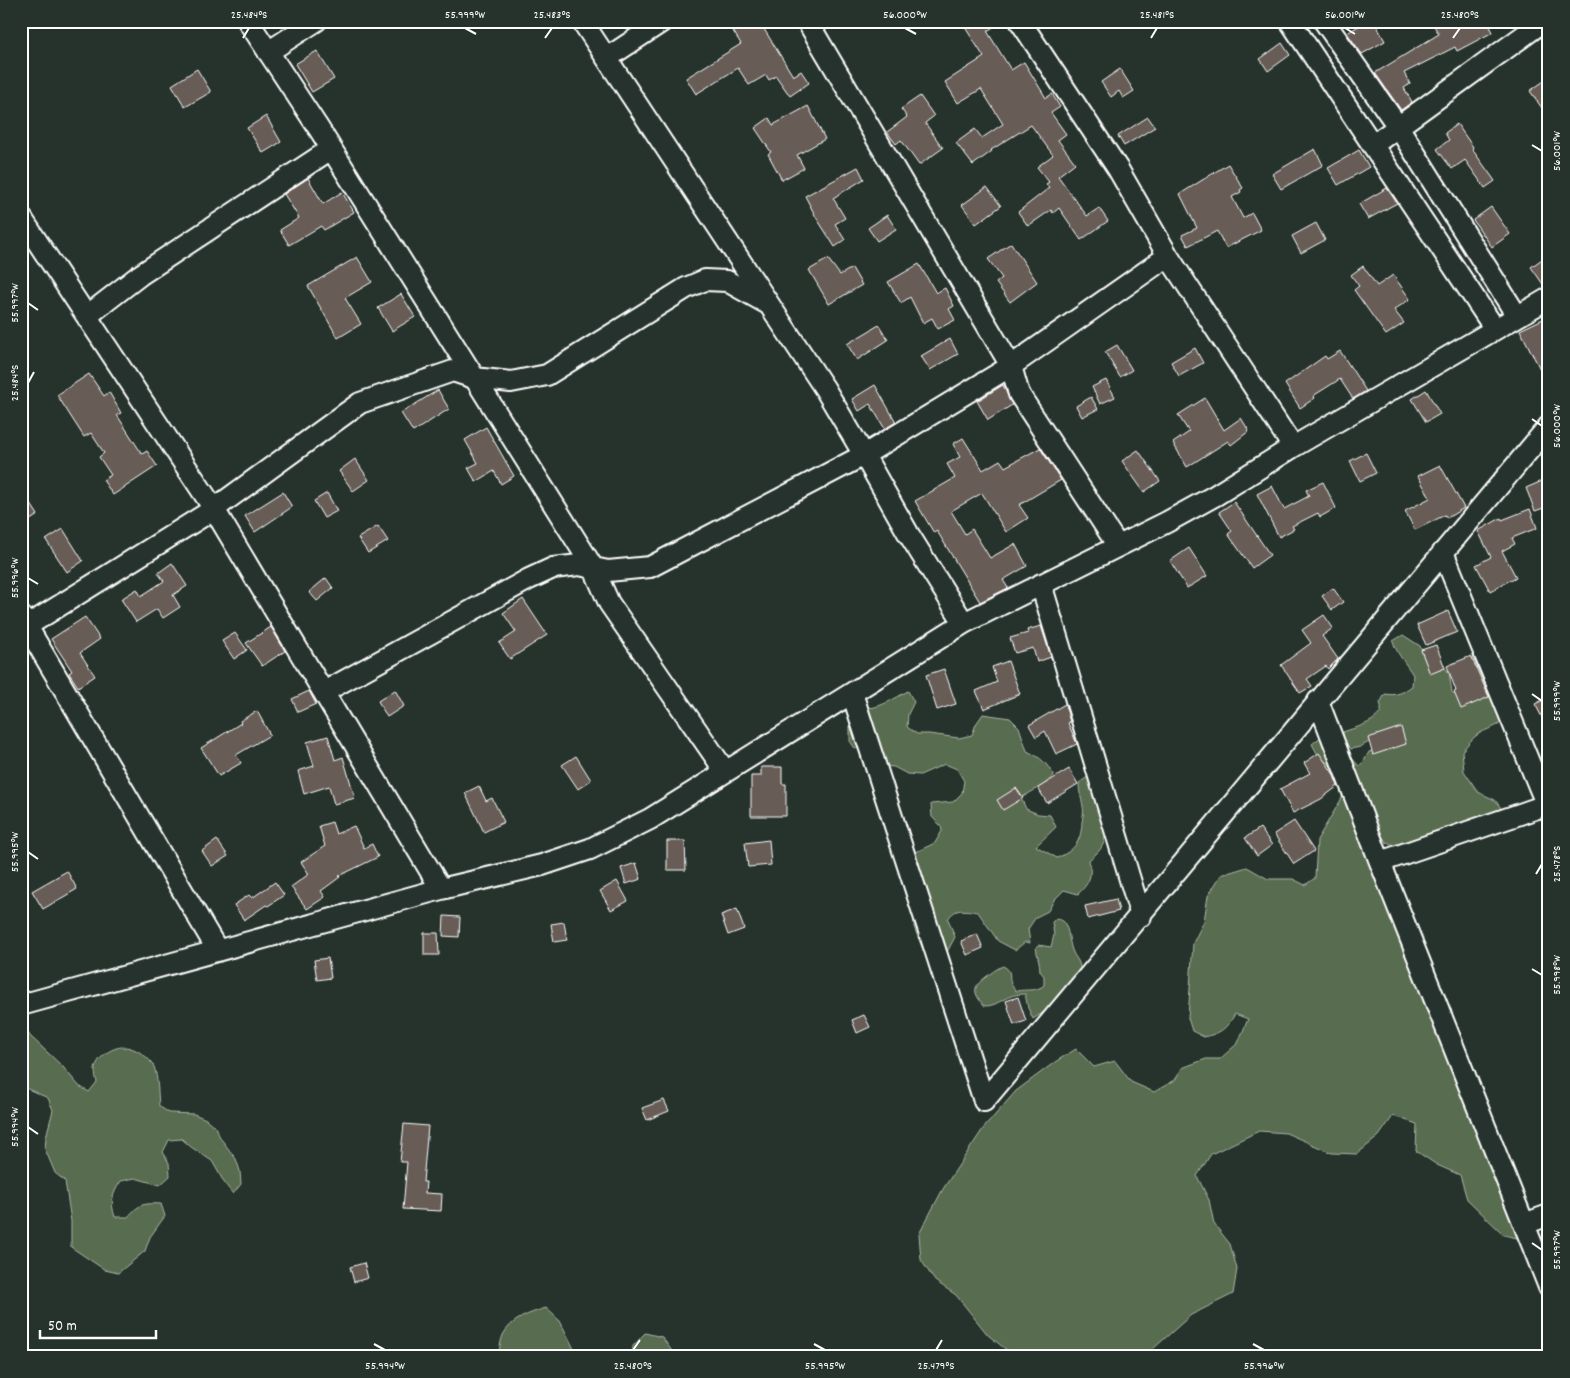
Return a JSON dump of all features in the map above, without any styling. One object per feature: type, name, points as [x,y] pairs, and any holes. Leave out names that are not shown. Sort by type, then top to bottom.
[{"type":"street","points":[[248,21],[331,149],[594,569],[609,603],[725,771]]},
{"type":"street","points":[[268,52],[316,21]]},
{"type":"street","points":[[582,21],[825,389],[908,533],[964,623]]},
{"type":"street","points":[[607,58],[663,21]]},
{"type":"street","points":[[807,21],[1011,366],[1019,394],[1118,546]]},
{"type":"street","points":[[1020,21],[1118,169],[1168,256],[1293,447]]},
{"type":"street","points":[[1290,21],[1495,329]]},
{"type":"street","points":[[1324,21],[1399,128],[1517,316]]},
{"type":"street","points":[[1374,145],[1544,21]]},
{"type":"street","points":[[87,316],[140,275],[331,149]]},
{"type":"street","points":[[21,217],[214,509],[441,889]]},
{"type":"street","points":[[324,692],[529,579],[554,568],[579,565],[608,571],[650,567],[864,455],[1011,366],[1168,256]]},
{"type":"street","points":[[218,951],[24,621],[214,509],[360,403],[453,371],[474,378],[511,382],[547,375],[686,288],[705,280],[727,281],[768,304]]},
{"type":"street","points":[[21,1005],[441,889],[542,865],[590,849],[650,819],[964,623],[1216,495],[1293,447],[1549,298]]},
{"type":"street","points":[[852,693],[984,1101],[1549,426]]},
{"type":"street","points":[[1380,862],[1548,806],[1443,552]]},
{"type":"street","points":[[1041,584],[1140,916]]},
{"type":"street","points":[[1318,701],[1549,1287]]},
{"type":"street","points":[[1524,1224],[1549,1215]]},
{"type":"green space","points":[[1403,635],[1420,646],[1426,663],[1433,669],[1445,668],[1449,673],[1452,692],[1465,703],[1483,695],[1485,685],[1473,658],[1482,654],[1506,719],[1477,735],[1462,751],[1464,771],[1478,792],[1495,800],[1501,808],[1498,817],[1404,849],[1386,842],[1374,823],[1427,1013],[1447,1027],[1530,1241],[1504,1235],[1467,1199],[1460,1175],[1437,1165],[1416,1151],[1417,1124],[1393,1116],[1379,1136],[1357,1154],[1332,1153],[1286,1133],[1259,1131],[1211,1154],[1197,1176],[1209,1200],[1214,1224],[1230,1244],[1237,1269],[1233,1294],[1191,1315],[1144,1357],[1013,1357],[988,1335],[956,1295],[935,1281],[921,1260],[919,1234],[943,1189],[983,1129],[1016,1091],[1076,1049],[1094,1067],[1115,1061],[1131,1082],[1154,1092],[1175,1080],[1182,1068],[1206,1059],[1220,1059],[1238,1043],[1248,1019],[1235,1014],[1222,1030],[1204,1037],[1192,1031],[1188,1018],[1193,943],[1204,921],[1208,896],[1221,875],[1247,867],[1268,879],[1293,879],[1305,885],[1315,878],[1317,840],[1342,798],[1343,786],[1338,773],[1318,755],[1312,744],[1322,736],[1343,748],[1359,766],[1369,752],[1396,743],[1378,737],[1360,747],[1351,749],[1344,742],[1343,732],[1362,726],[1375,719],[1381,709],[1380,703],[1385,694],[1393,695],[1412,686],[1413,675],[1399,655],[1393,641]]},
{"type":"green space","points":[[908,691],[914,702],[908,714],[907,727],[917,734],[959,738],[972,735],[976,724],[983,714],[1010,718],[1019,727],[1027,751],[1043,761],[1054,776],[1021,798],[1026,809],[1038,814],[1050,815],[1056,827],[1036,846],[1057,858],[1076,845],[1080,835],[1083,806],[1079,783],[1089,776],[1103,814],[1105,835],[1103,844],[1098,852],[1089,860],[1090,875],[1088,882],[1078,894],[1064,890],[1054,900],[1048,911],[1036,917],[1028,929],[1030,943],[1025,942],[1015,950],[998,941],[978,912],[961,910],[954,912],[948,919],[955,937],[946,954],[934,960],[924,952],[914,927],[914,900],[901,859],[935,843],[942,831],[941,826],[932,817],[931,804],[953,802],[962,793],[964,781],[957,769],[945,764],[920,775],[907,774],[894,767],[881,766],[871,756],[854,747],[850,741],[850,722],[858,711],[862,708],[880,705]]},
{"type":"green space","points":[[1057,918],[1066,925],[1073,953],[1080,965],[1080,972],[1050,1008],[1033,1019],[1025,994],[1018,994],[989,1006],[984,1006],[976,994],[976,988],[981,981],[1003,966],[1009,972],[1011,984],[1016,991],[1035,989],[1044,985],[1044,976],[1040,971],[1036,947],[1038,945],[1051,947],[1054,935],[1052,922]]},
{"type":"green space","points":[[21,1024],[24,1025],[30,1036],[63,1067],[79,1086],[89,1092],[97,1082],[95,1071],[98,1062],[109,1051],[127,1047],[145,1056],[152,1063],[155,1071],[159,1106],[169,1113],[194,1114],[206,1119],[215,1127],[221,1139],[236,1159],[240,1171],[241,1184],[233,1194],[212,1161],[182,1139],[169,1140],[163,1152],[169,1163],[170,1176],[160,1185],[135,1178],[121,1181],[113,1198],[115,1217],[128,1217],[135,1209],[142,1205],[161,1204],[165,1216],[150,1237],[145,1251],[118,1273],[105,1270],[71,1247],[71,1221],[65,1181],[55,1173],[45,1149],[53,1110],[48,1098],[21,1086]]},
{"type":"green space","points":[[546,1308],[560,1321],[578,1357],[512,1357],[499,1351],[506,1329],[527,1315]]},
{"type":"green space","points":[[645,1333],[662,1337],[676,1357],[632,1357],[633,1346]]},
{"type":"building","points":[[727,21],[759,21],[793,76],[801,71],[809,83],[790,96],[776,76],[769,80],[766,75],[749,85],[738,68],[696,94],[686,78],[741,44]]},
{"type":"building","points":[[961,21],[1003,21],[987,31],[1011,70],[1024,62],[1046,98],[1052,94],[1060,107],[1051,113],[1066,134],[1058,140],[1075,163],[1058,176],[1087,216],[1099,208],[1108,221],[1081,240],[1059,208],[1053,213],[1051,210],[1028,226],[1018,212],[1049,188],[1046,184],[1049,182],[1037,167],[1053,155],[1031,125],[991,150],[973,165],[956,143],[975,129],[982,138],[1003,124],[981,89],[958,103],[945,82],[984,57]]},
{"type":"building","points":[[1367,21],[1374,21],[1385,41],[1362,54],[1347,33]]},
{"type":"building","points":[[1431,21],[1487,21],[1493,32],[1457,51],[1455,47],[1404,73],[1410,84],[1404,88],[1412,102],[1401,110],[1375,73],[1439,34]]},
{"type":"building","points":[[1282,43],[1290,55],[1268,71],[1260,59]]},
{"type":"building","points":[[317,51],[334,79],[312,92],[295,64]]},
{"type":"building","points":[[197,69],[211,92],[185,107],[172,85]]},
{"type":"building","points":[[1120,69],[1134,91],[1123,98],[1119,91],[1111,97],[1101,82]]},
{"type":"building","points":[[1544,81],[1549,88],[1549,118],[1530,91]]},
{"type":"building","points":[[920,96],[934,116],[925,123],[943,148],[919,165],[901,140],[896,144],[887,132],[907,117],[901,109]]},
{"type":"building","points":[[808,106],[825,139],[797,155],[804,168],[782,180],[768,154],[771,152],[755,128],[769,118],[773,125]]},
{"type":"building","points":[[266,116],[281,142],[263,153],[247,128]]},
{"type":"building","points":[[1148,117],[1155,127],[1124,146],[1118,136]]},
{"type":"building","points":[[1457,124],[1495,181],[1485,188],[1465,160],[1452,169],[1437,149],[1449,140],[1445,133]]},
{"type":"building","points":[[1315,149],[1323,165],[1281,189],[1272,174]]},
{"type":"building","points":[[1359,150],[1369,167],[1338,185],[1328,168]]},
{"type":"building","points":[[1228,164],[1243,188],[1240,190],[1241,192],[1232,197],[1243,218],[1252,213],[1261,230],[1226,248],[1217,231],[1188,246],[1182,235],[1197,228],[1180,194]]},
{"type":"building","points":[[858,167],[864,179],[833,198],[845,218],[835,224],[845,240],[835,247],[805,196]]},
{"type":"building","points":[[308,178],[323,204],[342,192],[354,212],[324,230],[321,226],[289,245],[280,230],[299,218],[284,194]]},
{"type":"building","points":[[987,187],[1001,206],[976,224],[962,205]]},
{"type":"building","points":[[1387,188],[1397,203],[1368,219],[1359,204]]},
{"type":"building","points":[[1491,207],[1510,234],[1492,247],[1473,220]]},
{"type":"building","points":[[887,215],[896,229],[877,241],[868,228]]},
{"type":"building","points":[[1316,223],[1325,240],[1301,253],[1292,236]]},
{"type":"building","points":[[1011,243],[1037,282],[1010,302],[996,283],[1002,278],[988,259]]},
{"type":"building","points":[[1549,254],[1549,286],[1545,287],[1531,267]]},
{"type":"building","points":[[357,257],[372,282],[345,298],[361,324],[338,338],[308,286]]},
{"type":"building","points":[[828,259],[840,275],[852,268],[862,285],[829,304],[809,270]]},
{"type":"building","points":[[919,264],[936,293],[945,288],[954,306],[949,309],[955,320],[938,329],[932,318],[923,323],[910,297],[901,303],[888,282]]},
{"type":"building","points":[[1363,266],[1377,286],[1393,275],[1410,299],[1394,310],[1404,323],[1386,335],[1354,290],[1359,286],[1351,275]]},
{"type":"building","points":[[401,294],[415,317],[392,331],[378,308]]},
{"type":"building","points":[[1543,319],[1549,331],[1549,365],[1540,369],[1520,330]]},
{"type":"building","points":[[879,325],[888,340],[857,360],[847,344]]},
{"type":"building","points":[[950,339],[958,354],[930,370],[921,356]]},
{"type":"building","points":[[1117,345],[1132,370],[1120,377],[1105,352]]},
{"type":"building","points":[[1195,348],[1203,363],[1179,376],[1171,362]]},
{"type":"building","points":[[1340,351],[1366,391],[1353,399],[1340,379],[1313,396],[1315,398],[1300,408],[1285,384],[1325,356],[1327,359]]},
{"type":"building","points":[[89,374],[104,396],[109,392],[121,413],[117,415],[142,454],[147,451],[157,466],[113,495],[103,480],[111,475],[99,457],[104,453],[91,433],[84,437],[57,395]]},
{"type":"building","points":[[1106,380],[1115,397],[1100,404],[1092,387]]},
{"type":"building","points":[[875,385],[896,422],[885,429],[870,404],[859,411],[852,399]]},
{"type":"building","points":[[1003,385],[1012,405],[988,420],[977,401]]},
{"type":"building","points":[[438,390],[449,409],[413,432],[401,413]]},
{"type":"building","points":[[1426,390],[1440,414],[1426,422],[1412,399]]},
{"type":"building","points":[[1091,397],[1098,409],[1082,417],[1076,406]]},
{"type":"building","points":[[1205,398],[1224,430],[1241,418],[1249,431],[1231,445],[1228,441],[1187,467],[1173,443],[1189,432],[1178,415]]},
{"type":"building","points":[[486,427],[514,476],[501,484],[494,471],[476,482],[468,468],[478,463],[465,440]]},
{"type":"building","points":[[963,438],[983,470],[1000,460],[1005,467],[1040,448],[1061,480],[1019,505],[1028,518],[1006,532],[982,493],[951,511],[965,534],[972,529],[990,558],[1015,544],[1027,566],[1003,580],[1008,588],[980,602],[937,531],[934,533],[915,501],[955,478],[947,464],[960,457],[953,444]]},
{"type":"building","points":[[1138,450],[1160,481],[1144,492],[1122,461]]},
{"type":"building","points":[[1366,453],[1376,473],[1360,481],[1350,461]]},
{"type":"building","points":[[355,459],[369,480],[353,491],[339,471]]},
{"type":"building","points":[[1440,465],[1464,508],[1447,518],[1445,515],[1415,530],[1405,511],[1430,498],[1418,476]]},
{"type":"building","points":[[1549,478],[1549,506],[1535,511],[1526,488]]},
{"type":"building","points":[[1323,482],[1336,508],[1320,517],[1318,513],[1292,526],[1294,529],[1279,537],[1257,494],[1272,486],[1284,509],[1309,496],[1306,490]]},
{"type":"building","points":[[21,489],[38,515],[21,526]]},
{"type":"building","points":[[283,492],[292,507],[255,532],[245,516]]},
{"type":"building","points":[[327,493],[337,511],[324,518],[314,501]]},
{"type":"building","points":[[1234,502],[1270,555],[1252,568],[1228,534],[1232,531],[1219,512]]},
{"type":"building","points":[[1530,509],[1537,528],[1512,538],[1515,544],[1502,551],[1516,577],[1490,591],[1476,565],[1491,557],[1478,531],[1501,518],[1502,520]]},
{"type":"building","points":[[378,526],[388,541],[368,553],[358,538]]},
{"type":"building","points":[[63,529],[83,561],[67,572],[46,540]]},
{"type":"building","points":[[1189,548],[1207,576],[1187,588],[1170,561]]},
{"type":"building","points":[[172,563],[187,586],[173,595],[180,607],[163,618],[157,609],[136,622],[121,599],[137,589],[141,596],[164,581],[158,573]]},
{"type":"building","points":[[326,578],[333,588],[317,601],[309,592]]},
{"type":"building","points":[[1333,588],[1343,602],[1332,610],[1322,596]]},
{"type":"building","points":[[523,599],[547,635],[510,659],[499,643],[516,632],[503,613]]},
{"type":"building","points":[[1448,611],[1457,632],[1426,645],[1417,625]]},
{"type":"building","points":[[1324,615],[1333,628],[1322,636],[1338,659],[1328,669],[1326,666],[1307,679],[1312,686],[1300,693],[1281,665],[1311,643],[1302,630]]},
{"type":"building","points":[[85,617],[100,639],[80,653],[95,676],[78,687],[69,673],[72,671],[51,639]]},
{"type":"building","points":[[1041,626],[1051,657],[1037,662],[1033,648],[1015,653],[1010,638],[1028,633],[1027,630]]},
{"type":"building","points":[[271,627],[285,651],[262,666],[246,643]]},
{"type":"building","points":[[235,633],[247,650],[234,659],[222,641]]},
{"type":"building","points":[[1436,645],[1445,668],[1430,674],[1421,650]]},
{"type":"building","points":[[1471,656],[1489,697],[1461,709],[1447,666]]},
{"type":"building","points":[[1008,661],[1020,694],[984,709],[976,691],[997,682],[992,667]]},
{"type":"building","points":[[944,669],[956,704],[937,710],[926,675]]},
{"type":"building","points":[[395,690],[404,706],[387,717],[378,701]]},
{"type":"building","points":[[309,691],[316,704],[298,712],[292,699]]},
{"type":"building","points":[[1549,697],[1549,730],[1535,704]]},
{"type":"building","points":[[1065,704],[1070,722],[1068,723],[1077,744],[1056,754],[1045,731],[1036,737],[1029,725]]},
{"type":"building","points":[[257,711],[270,735],[236,755],[241,763],[219,776],[201,748]]},
{"type":"building","points":[[1401,727],[1406,744],[1373,755],[1368,738]]},
{"type":"building","points":[[328,736],[335,760],[343,757],[355,798],[334,804],[329,786],[304,794],[298,771],[314,766],[307,742]]},
{"type":"building","points":[[1319,753],[1333,773],[1338,786],[1321,799],[1293,813],[1280,789],[1310,773],[1304,763]]},
{"type":"building","points":[[576,756],[591,780],[578,789],[562,765]]},
{"type":"building","points":[[761,767],[782,767],[782,784],[786,784],[786,816],[751,816],[751,776],[761,776]]},
{"type":"building","points":[[1069,769],[1078,784],[1047,803],[1038,788]]},
{"type":"building","points":[[479,786],[486,801],[492,798],[504,822],[484,832],[465,793]]},
{"type":"building","points":[[1016,788],[1023,798],[1003,810],[997,800]]},
{"type":"building","points":[[1294,821],[1314,851],[1294,864],[1274,834]]},
{"type":"building","points":[[332,822],[336,834],[354,826],[364,848],[372,844],[378,857],[339,876],[321,891],[325,897],[307,909],[291,887],[309,874],[301,862],[325,846],[319,826]]},
{"type":"building","points":[[1260,828],[1272,845],[1257,856],[1245,838]]},
{"type":"building","points":[[217,840],[228,856],[212,866],[202,851]]},
{"type":"building","points":[[769,840],[771,865],[748,867],[745,843]]},
{"type":"building","points":[[667,841],[685,841],[686,870],[667,870]]},
{"type":"building","points":[[636,863],[641,879],[626,884],[621,868]]},
{"type":"building","points":[[67,871],[77,889],[43,909],[32,891]]},
{"type":"building","points":[[617,881],[628,901],[611,910],[600,891]]},
{"type":"building","points":[[275,882],[284,895],[244,920],[234,905],[249,895],[252,898]]},
{"type":"building","points":[[1116,899],[1119,911],[1088,919],[1085,906]]},
{"type":"building","points":[[737,909],[744,929],[728,935],[721,915]]},
{"type":"building","points":[[444,916],[460,917],[459,937],[443,936]]},
{"type":"building","points":[[564,922],[567,940],[554,942],[551,924]]},
{"type":"building","points":[[424,933],[438,933],[439,955],[424,955]]},
{"type":"building","points":[[977,934],[983,948],[967,955],[961,941]]},
{"type":"building","points":[[328,958],[331,978],[317,980],[314,960]]},
{"type":"building","points":[[1018,997],[1026,1021],[1014,1025],[1006,1001]]},
{"type":"building","points":[[864,1015],[870,1027],[857,1033],[852,1020]]},
{"type":"building","points":[[664,1100],[669,1111],[647,1120],[642,1108]]},
{"type":"building","points":[[404,1124],[428,1126],[423,1182],[426,1182],[425,1193],[442,1194],[441,1211],[403,1209],[407,1162],[400,1162]]},
{"type":"building","points":[[364,1263],[368,1278],[354,1282],[350,1267]]}]
